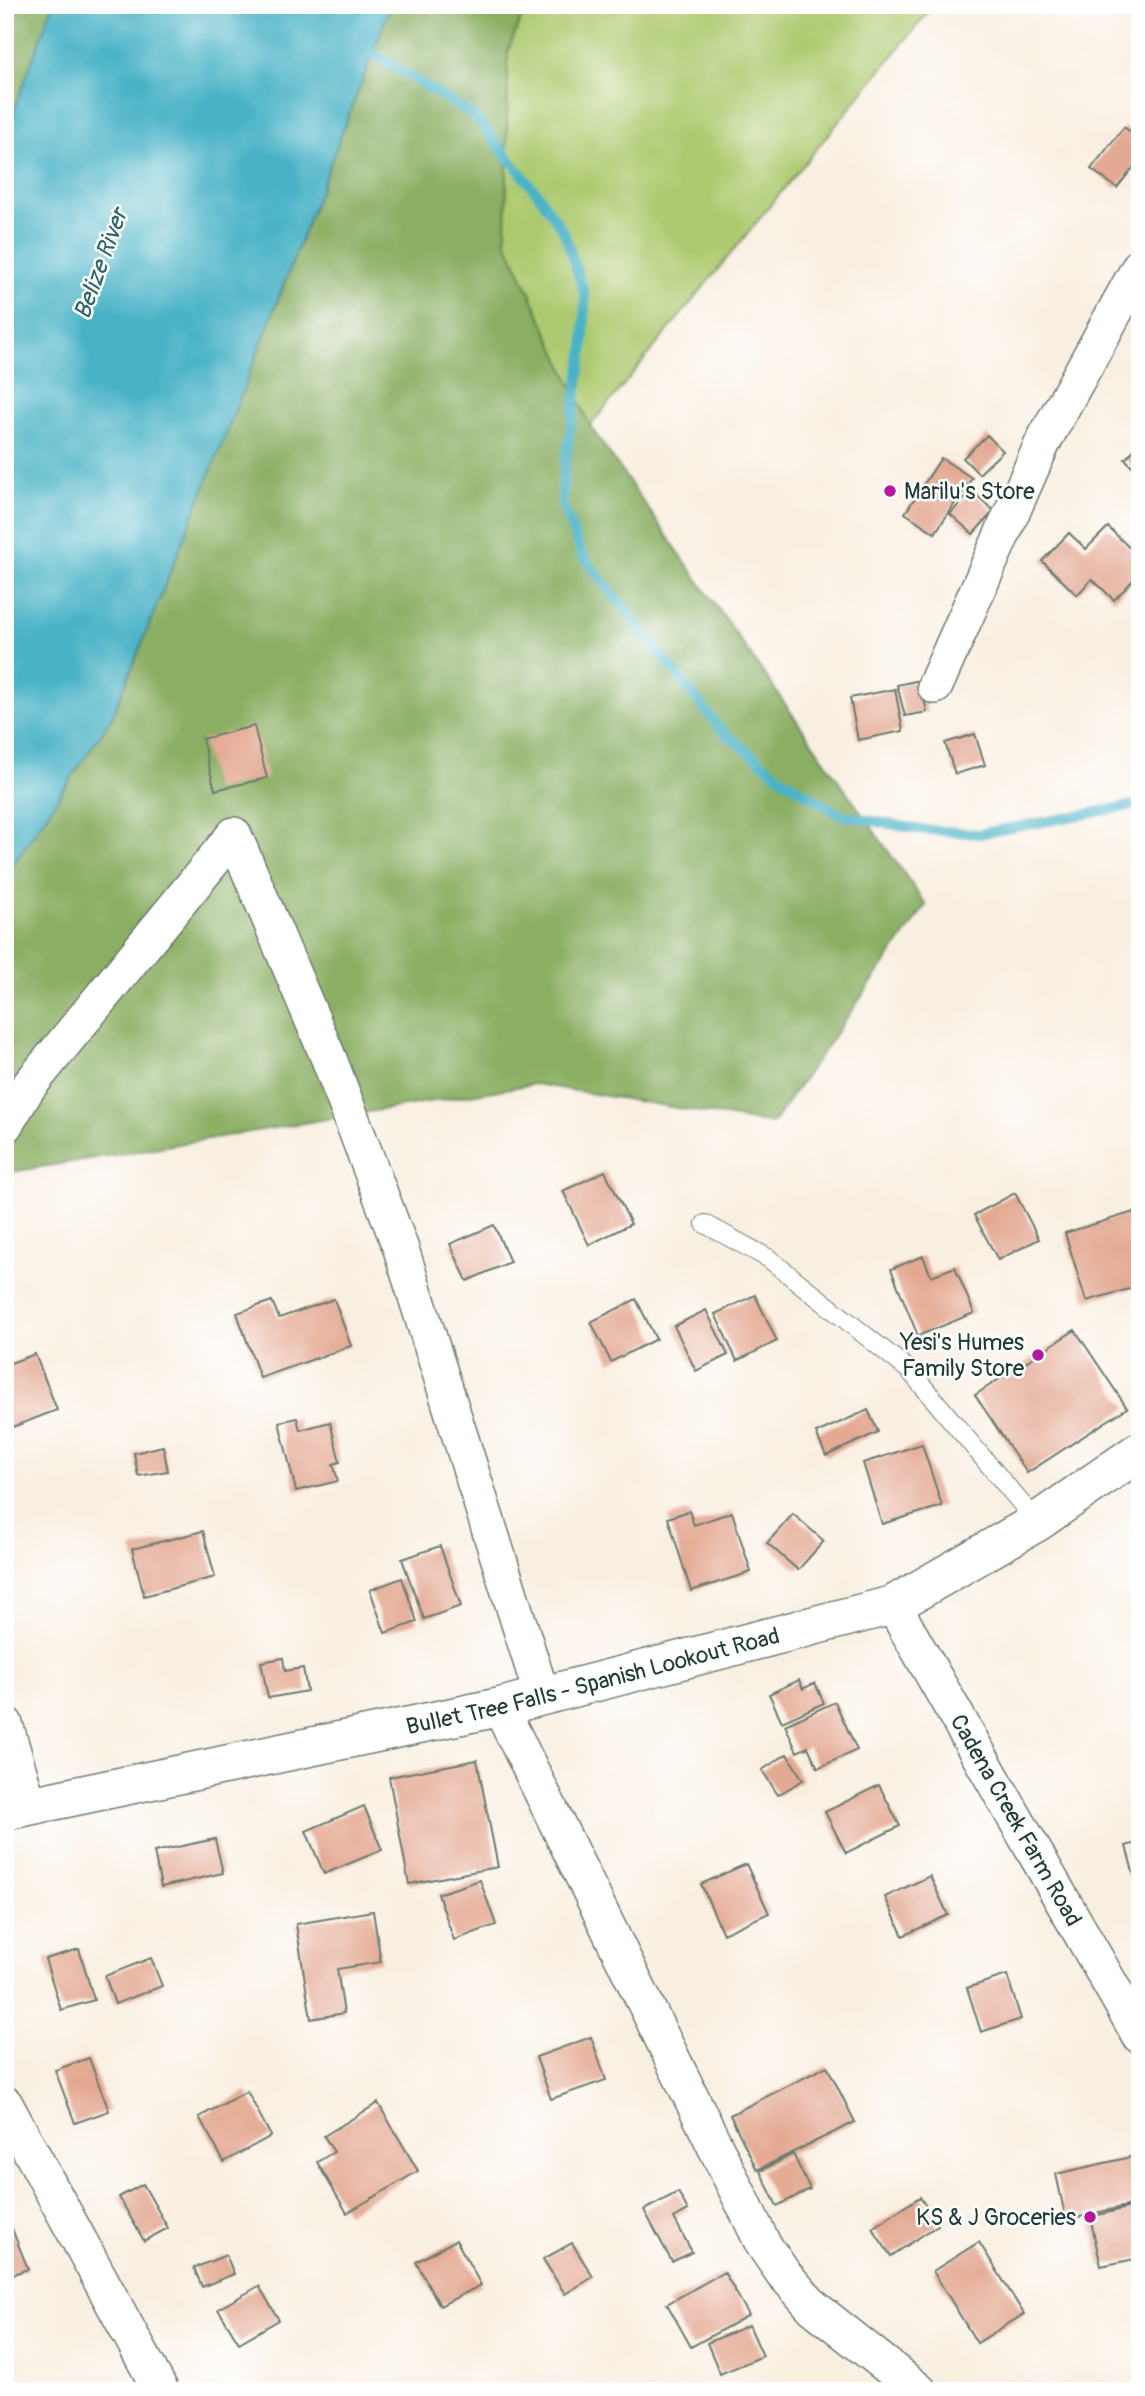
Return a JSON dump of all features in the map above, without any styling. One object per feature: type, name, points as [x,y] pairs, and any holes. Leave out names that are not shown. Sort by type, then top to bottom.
[{"type":"main road","name":"Bullet Tree Falls - Spanish Lookout Road","points":[[17,1809],[500,1707],[893,1605],[1037,1522],[1140,1451]]},
{"type":"street","points":[[935,686],[1043,442],[1140,266]]},
{"type":"street","points":[[5,1125],[28,1087],[234,835],[329,1059],[401,1248],[542,1696]]},
{"type":"street","name":"Cadena Creek Farm Road","points":[[893,1605],[1140,2036]]},
{"type":"street","points":[[500,1707],[763,2244],[783,2273],[813,2307],[919,2391]]},
{"type":"street","points":[[5,1724],[17,1809]]},
{"type":"street","points":[[5,2104],[161,2391]]},
{"type":"lane","points":[[705,1224],[768,1258],[910,1371],[1037,1522]]},
{"type":"green space","points":[[5,5],[53,5],[5,134]]},
{"type":"green space","points":[[391,5],[526,5],[508,51],[506,241],[590,426],[926,905],[772,1124],[535,1084],[5,1173],[5,877],[112,717],[234,414]]},
{"type":"green space","points":[[526,5],[934,5],[590,426],[506,241],[508,51]]},
{"type":"water","name":"Belize River","points":[[53,5],[391,5],[234,414],[112,717],[5,877],[5,134]]},
{"type":"building","points":[[1124,127],[1140,139],[1140,159],[1117,188],[1091,169]]},
{"type":"building","points":[[987,435],[1003,451],[979,474],[963,458]]},
{"type":"building","points":[[1140,444],[1140,474],[1125,459]]},
{"type":"building","points":[[941,458],[972,478],[935,533],[905,513]]},
{"type":"building","points":[[972,491],[994,511],[973,534],[950,514]]},
{"type":"building","points":[[1108,527],[1140,558],[1140,573],[1114,600],[1092,579],[1077,595],[1042,561],[1069,533],[1086,549]]},
{"type":"building","points":[[920,680],[927,712],[905,716],[897,685]]},
{"type":"building","points":[[895,689],[903,731],[858,740],[850,698]]},
{"type":"building","points":[[254,726],[267,778],[215,790],[202,739]]},
{"type":"building","points":[[975,734],[985,765],[955,774],[945,743]]},
{"type":"building","points":[[605,1171],[631,1224],[589,1245],[563,1191]]},
{"type":"building","points":[[1015,1193],[1039,1239],[998,1260],[974,1215]]},
{"type":"building","points":[[1134,1212],[1140,1231],[1140,1286],[1086,1301],[1065,1233]]},
{"type":"building","points":[[494,1225],[510,1262],[467,1281],[450,1244]]},
{"type":"building","points":[[923,1256],[931,1276],[955,1267],[974,1313],[918,1336],[891,1269]]},
{"type":"building","points":[[755,1295],[777,1341],[737,1361],[715,1314]]},
{"type":"building","points":[[334,1299],[351,1346],[260,1378],[237,1313],[272,1301],[279,1318]]},
{"type":"building","points":[[636,1299],[656,1339],[611,1362],[591,1322]]},
{"type":"building","points":[[706,1310],[728,1355],[696,1371],[674,1326]]},
{"type":"building","points":[[1075,1330],[1127,1408],[1027,1473],[975,1395]]},
{"type":"building","points":[[35,1354],[57,1410],[5,1430],[5,1365]]},
{"type":"building","points":[[868,1410],[878,1432],[826,1456],[816,1433]]},
{"type":"building","points":[[297,1418],[300,1430],[330,1422],[340,1462],[333,1464],[338,1481],[296,1491],[279,1422]]},
{"type":"building","points":[[922,1444],[942,1506],[882,1524],[863,1463]]},
{"type":"building","points":[[163,1446],[168,1471],[138,1476],[134,1453]]},
{"type":"building","points":[[689,1511],[694,1525],[732,1512],[751,1572],[691,1591],[668,1518]]},
{"type":"building","points":[[793,1514],[824,1541],[798,1570],[767,1543]]},
{"type":"building","points":[[203,1531],[215,1577],[144,1596],[132,1549]]},
{"type":"building","points":[[440,1546],[461,1606],[424,1619],[402,1559]]},
{"type":"building","points":[[402,1578],[417,1622],[385,1633],[370,1590]]},
{"type":"building","points":[[283,1658],[285,1671],[303,1668],[307,1691],[268,1698],[261,1662]]},
{"type":"building","points":[[799,1680],[803,1689],[815,1683],[824,1703],[782,1722],[769,1694]]},
{"type":"building","points":[[835,1702],[857,1750],[818,1768],[808,1747],[797,1752],[785,1725]]},
{"type":"building","points":[[787,1754],[803,1780],[778,1795],[762,1770]]},
{"type":"building","points":[[477,1760],[498,1867],[409,1884],[389,1777]]},
{"type":"building","points":[[879,1785],[900,1826],[846,1853],[825,1812]]},
{"type":"building","points":[[364,1806],[382,1850],[324,1874],[306,1831]]},
{"type":"building","points":[[215,1839],[223,1873],[161,1887],[154,1852]]},
{"type":"building","points":[[1140,1842],[1140,1882],[1136,1883],[1126,1846]]},
{"type":"building","points":[[746,1864],[769,1913],[723,1934],[701,1884]]},
{"type":"building","points":[[930,1876],[948,1915],[903,1936],[885,1897]]},
{"type":"building","points":[[480,1880],[496,1925],[454,1940],[438,1894]]},
{"type":"building","points":[[373,1911],[381,1962],[337,1969],[344,2013],[311,2019],[296,1924]]},
{"type":"building","points":[[79,1949],[94,2000],[61,2010],[45,1959]]},
{"type":"building","points":[[151,1958],[162,1986],[115,2004],[105,1976]]},
{"type":"building","points":[[1007,1975],[1021,2019],[981,2032],[967,1988]]},
{"type":"building","points":[[591,2037],[606,2080],[551,2099],[536,2057]]},
{"type":"building","points":[[89,2058],[109,2111],[75,2123],[55,2070]]},
{"type":"building","points":[[827,2066],[855,2122],[757,2170],[730,2115]]},
{"type":"building","points":[[247,2091],[271,2136],[224,2162],[199,2117]]},
{"type":"building","points":[[378,2103],[418,2171],[347,2213],[317,2162],[334,2152],[324,2136]]},
{"type":"building","points":[[793,2154],[810,2189],[777,2206],[760,2171]]},
{"type":"building","points":[[1140,2155],[1140,2203],[1066,2220],[1056,2174]]},
{"type":"building","points":[[143,2184],[168,2228],[144,2241],[119,2197]]},
{"type":"building","points":[[678,2192],[688,2210],[674,2218],[692,2252],[672,2262],[644,2210]]},
{"type":"building","points":[[920,2197],[938,2225],[891,2256],[872,2228]]},
{"type":"building","points":[[1135,2206],[1140,2225],[1140,2258],[1101,2266],[1090,2217]]},
{"type":"building","points":[[10,2224],[28,2269],[5,2277],[5,2226]]},
{"type":"building","points":[[456,2240],[481,2285],[440,2306],[416,2262]]},
{"type":"building","points":[[979,2242],[1024,2314],[977,2343],[933,2271]]},
{"type":"building","points":[[572,2243],[593,2277],[565,2294],[543,2259]]},
{"type":"building","points":[[226,2255],[234,2274],[202,2287],[194,2268]]},
{"type":"building","points":[[724,2272],[749,2315],[691,2347],[667,2304]]},
{"type":"building","points":[[259,2286],[279,2320],[239,2343],[218,2309]]},
{"type":"building","points":[[749,2325],[763,2356],[720,2374],[707,2343]]},
{"type":"waterway","points":[[361,46],[475,117],[538,194],[564,232],[585,295],[584,347],[564,470],[562,503],[582,555],[722,731],[783,779],[841,815],[917,829],[979,834],[1140,804]]},
{"type":"place","name":"Marilu's Store","points":[[890,491]]},
{"type":"place","name":"Yesi's Humes Family Store","points":[[1038,1355]]},
{"type":"place","name":"KS & J Groceries","points":[[1090,2217]]}]
